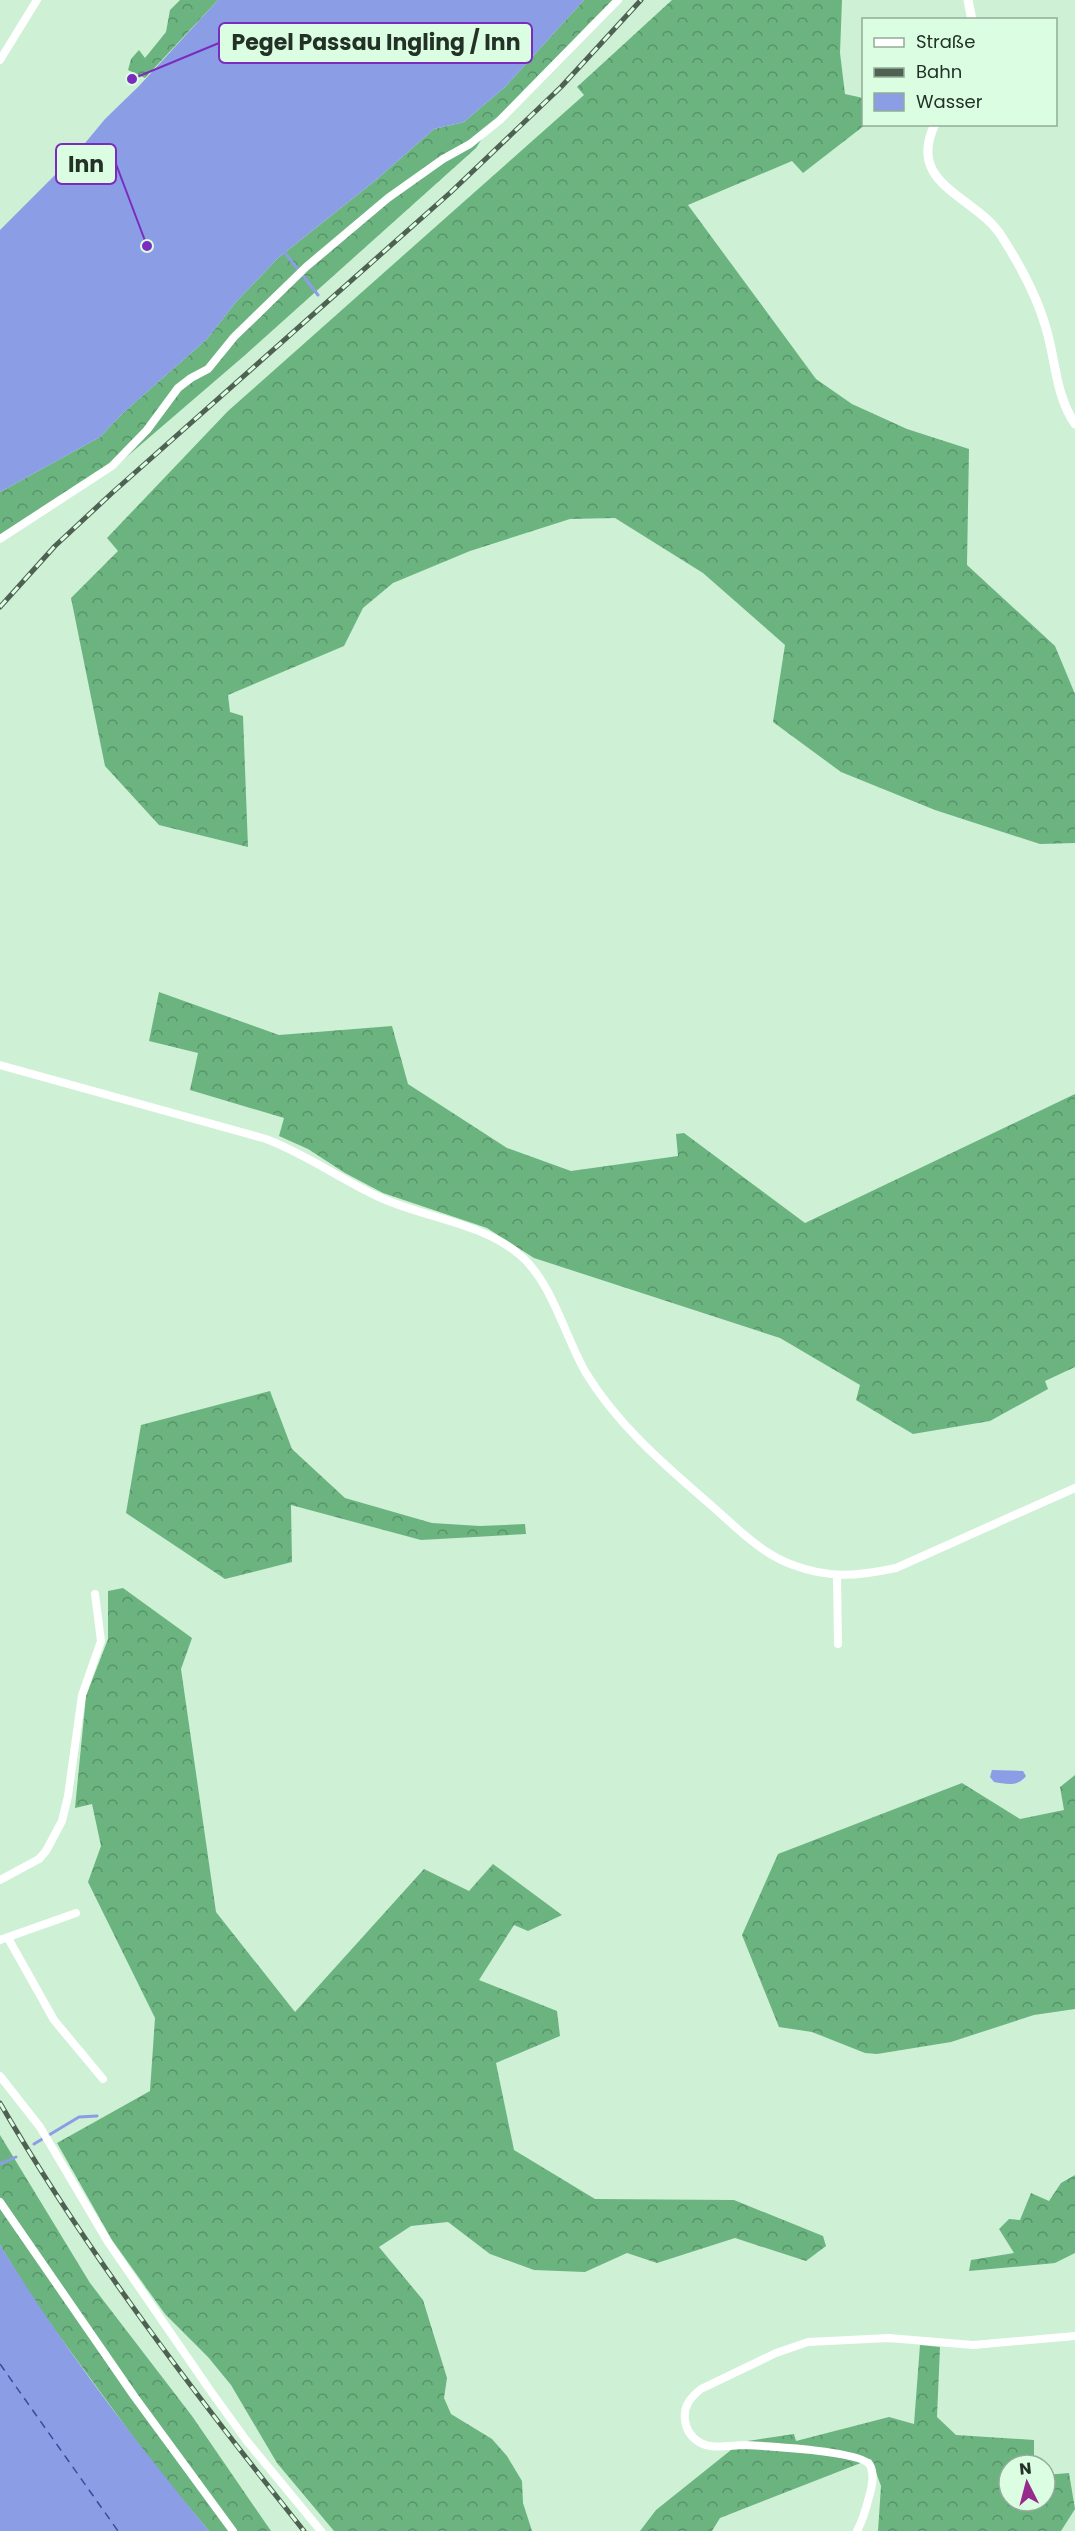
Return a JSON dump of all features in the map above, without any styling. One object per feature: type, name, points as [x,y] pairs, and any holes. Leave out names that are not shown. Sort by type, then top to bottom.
[{"type":"street","points":[[0,60],[37,0]]},
{"type":"street","points":[[0,539],[111,466],[147,430],[178,388],[208,369],[234,337],[306,267],[388,198],[443,159],[470,144],[500,120],[618,0]]},
{"type":"street","points":[[968,0],[972,18]]},
{"type":"street","points":[[934,126],[927,145],[928,164],[940,182],[994,225],[1016,259],[1046,326],[1061,397],[1075,424]]},
{"type":"street","points":[[0,1065],[266,1139],[306,1156],[341,1179],[381,1198],[485,1233],[508,1246],[531,1266],[543,1284],[587,1374],[606,1404],[628,1430],[757,1545],[792,1565],[837,1576],[872,1574],[896,1568],[1075,1488]]},
{"type":"street","points":[[837,1576],[838,1644]]},
{"type":"street","points":[[0,1880],[39,1859],[46,1851],[62,1821],[68,1796],[82,1695],[100,1641],[95,1594]]},
{"type":"street","points":[[76,1913],[4,1939],[54,2020],[103,2079]]},
{"type":"street","points":[[0,2076],[49,2140],[108,2242],[212,2393],[246,2440],[321,2531]]},
{"type":"street","points":[[0,2202],[134,2396],[233,2531]]},
{"type":"street","points":[[857,2531],[862,2523],[872,2486],[870,2466],[865,2460],[853,2456],[811,2451],[700,2443],[691,2435],[686,2426],[686,2408],[691,2397],[701,2389],[776,2353],[808,2342],[889,2338],[973,2345],[1075,2336]]},
{"type":"green space","points":[[180,0],[218,0],[145,78],[128,70],[131,59],[139,50],[145,58],[166,32],[170,10]]},
{"type":"green space","points":[[584,0],[613,0],[492,123],[476,148],[244,356],[109,472],[0,537],[0,492],[100,437],[123,413],[207,339],[236,302],[278,258],[376,180],[434,129],[464,122],[505,87]]},
{"type":"green space","points":[[672,0],[842,0],[840,53],[845,94],[862,98],[864,126],[803,173],[792,161],[688,205],[816,379],[852,404],[907,429],[969,449],[967,565],[1055,646],[1075,694],[1075,843],[1040,844],[935,810],[841,772],[773,722],[785,645],[703,573],[615,518],[570,519],[470,551],[393,583],[363,608],[344,646],[228,695],[230,712],[243,716],[248,847],[159,825],[105,766],[71,598],[118,551],[107,538],[228,411],[584,95],[577,87]]},
{"type":"green space","points":[[159,992],[279,1035],[392,1026],[408,1084],[507,1148],[571,1171],[678,1156],[676,1134],[684,1133],[805,1223],[1075,1094],[1075,1367],[1045,1381],[1048,1389],[990,1421],[913,1434],[856,1400],[860,1385],[780,1338],[534,1258],[487,1228],[383,1193],[345,1173],[308,1149],[279,1136],[284,1118],[190,1090],[198,1053],[149,1041]]},
{"type":"green space","points":[[270,1391],[292,1449],[345,1498],[432,1523],[480,1526],[525,1524],[526,1534],[421,1540],[291,1505],[292,1562],[225,1579],[126,1513],[141,1425]]},
{"type":"green space","points":[[123,1588],[192,1638],[181,1669],[216,1912],[295,2012],[424,1869],[469,1891],[493,1864],[562,1915],[528,1931],[514,1925],[479,1980],[557,2011],[560,2036],[496,2063],[514,2150],[595,2199],[734,2200],[823,2236],[826,2246],[806,2261],[735,2238],[657,2263],[627,2253],[585,2272],[534,2270],[490,2254],[448,2222],[411,2226],[379,2247],[423,2300],[447,2378],[444,2398],[451,2414],[492,2439],[507,2456],[522,2481],[523,2503],[532,2531],[334,2531],[277,2463],[231,2385],[208,2357],[165,2314],[112,2240],[57,2143],[150,2091],[155,2018],[88,1882],[101,1846],[92,1804],[75,1808],[86,1696],[108,1639],[108,1591]]},
{"type":"green space","points":[[1075,1775],[1075,2009],[1034,2015],[951,2042],[877,2054],[865,2053],[812,2032],[779,2027],[742,1935],[778,1854],[962,1783],[1020,1819],[1064,1810],[1060,1787]]},
{"type":"green space","points":[[0,2135],[90,2283],[192,2416],[271,2531],[209,2531],[153,2464],[36,2304],[0,2245]]},
{"type":"green space","points":[[1075,2175],[1075,2253],[1055,2263],[969,2271],[971,2260],[1014,2253],[999,2229],[1009,2219],[1020,2220],[1031,2193],[1049,2201],[1061,2183]]},
{"type":"green space","points":[[920,2345],[940,2347],[937,2417],[956,2435],[1034,2440],[1034,2453],[997,2453],[997,2513],[1057,2513],[1057,2474],[1069,2473],[1075,2509],[1061,2531],[878,2531],[881,2486],[871,2459],[720,2518],[712,2531],[640,2531],[656,2510],[741,2442],[794,2434],[796,2441],[889,2417],[914,2424]]},
{"type":"water","points":[[218,0],[584,0],[505,87],[464,122],[434,129],[376,180],[278,258],[236,302],[207,339],[123,413],[100,437],[0,492],[0,230],[76,154],[105,119],[139,86]]},
{"type":"water","points":[[992,1770],[1023,1771],[1026,1776],[1016,1783],[994,1782],[990,1777]]},
{"type":"water","points":[[0,2245],[48,2320],[100,2392],[209,2531],[0,2531]]},
{"type":"waterway","points":[[282,249],[318,295]]},
{"type":"waterway","points":[[34,2144],[79,2117],[97,2116]]},
{"type":"waterway","points":[[0,2164],[16,2157]]},
{"type":"ferry route","points":[[0,2364],[118,2531]]},
{"type":"railway","points":[[0,607],[55,546],[112,493],[451,192],[561,87],[641,0]]},
{"type":"railway","points":[[0,2103],[34,2160],[144,2323],[304,2531]]},
{"type":"place","name":"Pegel Passau Ingling / Inn","points":[[132,79]]},
{"type":"place","name":"Inn","points":[[147,246]]}]
